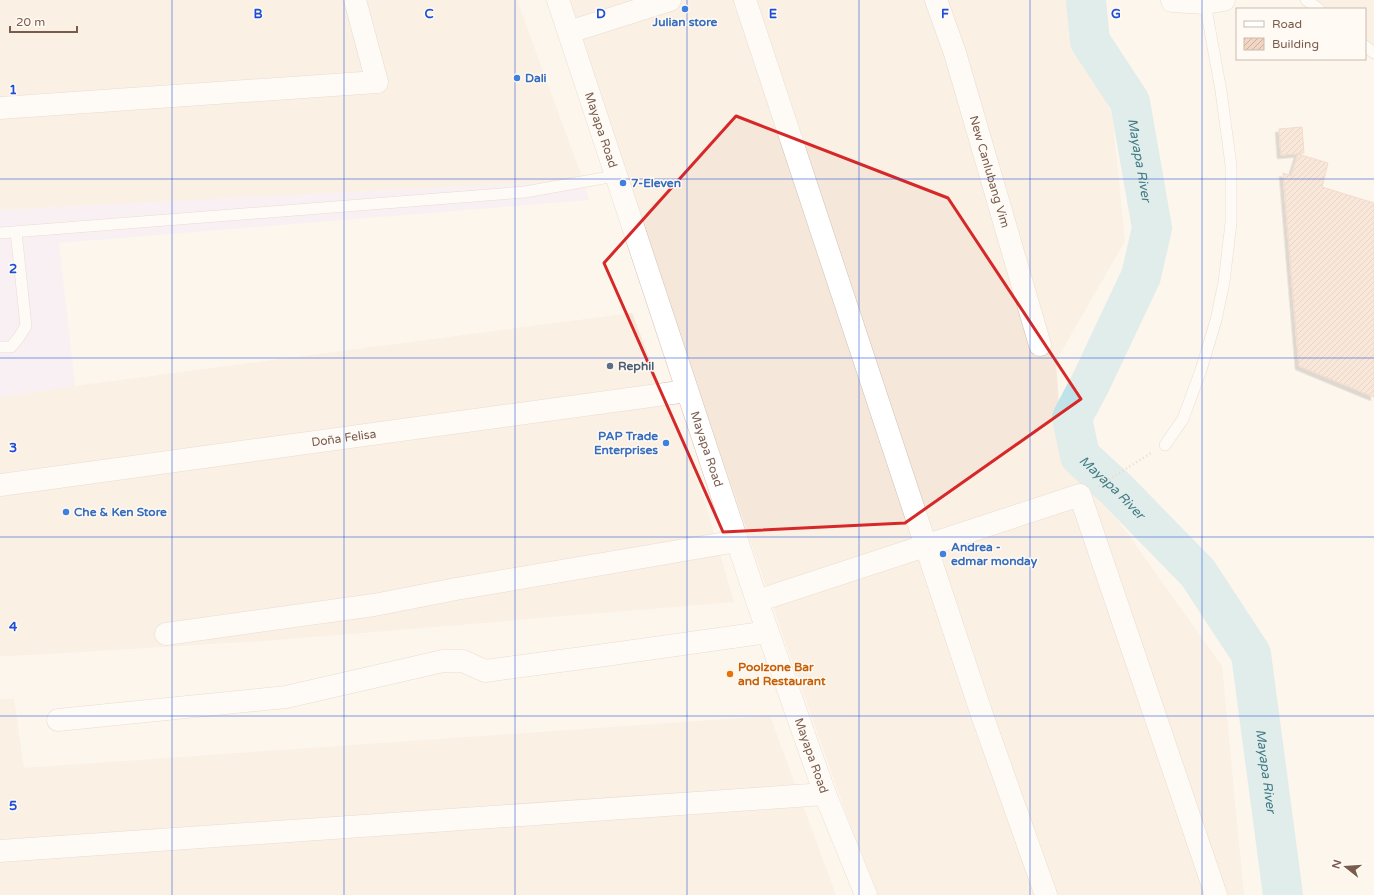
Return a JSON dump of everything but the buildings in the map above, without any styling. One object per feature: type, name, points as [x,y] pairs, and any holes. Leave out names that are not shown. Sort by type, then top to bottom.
[{"type":"street","points":[[0,108],[376,82],[355,0]]},
{"type":"street","name":"Mayapa Road","points":[[558,0],[615,176],[768,632],[825,794],[866,895]]},
{"type":"street","points":[[569,32],[670,0]]},
{"type":"street","points":[[745,0],[981,712],[1046,895]]},
{"type":"street","name":"New Canlubang Vim","points":[[936,0],[959,69],[1040,345]]},
{"type":"street","points":[[1172,1],[1215,2]]},
{"type":"street","name":"Doña Felisa","points":[[0,485],[687,391]]},
{"type":"street","points":[[757,600],[1080,495],[1216,895]]},
{"type":"street","points":[[166,634],[374,605],[456,588],[737,541]]},
{"type":"street","points":[[58,720],[286,696],[443,661],[463,661],[485,671],[768,632]]},
{"type":"street","points":[[0,851],[825,794]]},
{"type":"lane","points":[[1306,0],[1318,8]]},
{"type":"lane","points":[[1165,445],[1183,419],[1201,370],[1216,320],[1224,282],[1231,223],[1230,165],[1220,91],[1215,2]]},
{"type":"lane","points":[[1366,47],[1374,53]]},
{"type":"lane","points":[[0,233],[525,192],[615,176]]},
{"type":"lane","points":[[0,347],[11,346],[26,326],[16,232]]},
{"type":"path","points":[[1095,488],[1142,458]]},
{"type":"highlighted area","points":[[736,116],[948,198],[1081,399],[905,523],[723,532],[604,263]]},
{"type":"shaded area","points":[[0,0],[517,0],[583,180],[0,210]]},
{"type":"shaded area","points":[[564,0],[1069,0],[1112,115],[1125,241],[1056,361],[1063,464],[1117,519],[1222,666],[1244,895],[875,895],[786,644]]},
{"type":"shaded area","points":[[1308,0],[1374,0],[1374,51],[1366,48],[1366,8],[1305,8]]},
{"type":"shaded area","points":[[583,180],[589,200],[59,243],[75,386],[0,397],[0,210]]},
{"type":"shaded area","points":[[632,313],[704,499],[734,602],[277,640],[0,656],[0,397]]},
{"type":"shaded area","points":[[0,699],[14,699],[24,768],[770,716],[836,895],[0,895]]},
{"type":"waterway","name":"Mayapa River","points":[[1086,0],[1090,41],[1130,102],[1152,228],[1141,276],[1090,384],[1072,418],[1080,456],[1116,489],[1198,573],[1251,654],[1283,895]]},
{"type":"place","name":"Julian store","points":[[685,9]]},
{"type":"place","name":"Dali","points":[[517,78]]},
{"type":"place","name":"7-Eleven","points":[[623,183]]},
{"type":"place","name":"Rephil","points":[[610,366]]},
{"type":"place","name":"PAP Trade Enterprises","points":[[666,443]]},
{"type":"place","name":"Che & Ken Store","points":[[66,512]]},
{"type":"place","name":"Andrea - edmar monday","points":[[943,554]]},
{"type":"place","name":"Poolzone Bar and Restaurant","points":[[730,674]]}]
